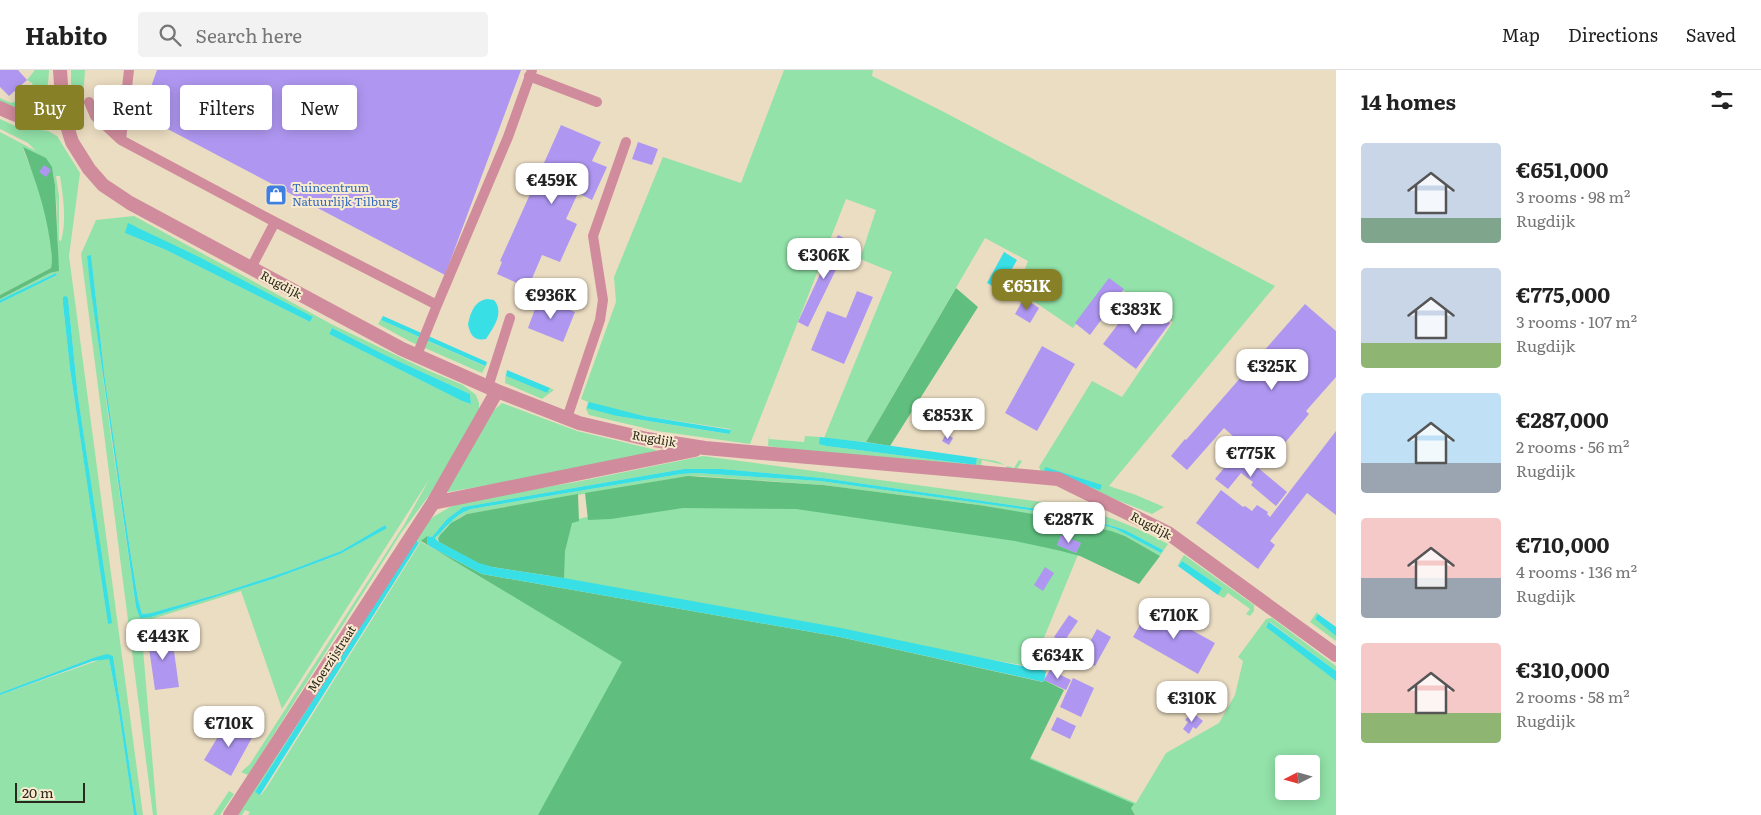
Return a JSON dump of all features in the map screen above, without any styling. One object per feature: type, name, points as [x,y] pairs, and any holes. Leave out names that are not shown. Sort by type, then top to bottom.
[{"type":"street","name":"Rugdijk","points":[[60,70],[61,85]]},
{"type":"street","points":[[0,108],[15,116]]},
{"type":"street","name":"Rugdijk","points":[[68,130],[72,142],[89,169],[103,185],[130,203],[417,355],[492,389],[567,418],[647,439],[705,448],[1058,479],[1168,534],[1336,655]]},
{"type":"street","name":"Moerzijstraat","points":[[230,815],[433,503],[492,389]]},
{"type":"street","points":[[433,503],[705,448]]},
{"type":"lane","points":[[121,140],[128,70]]},
{"type":"lane","points":[[417,355],[508,137],[531,73],[598,102]]},
{"type":"lane","points":[[89,102],[95,116],[121,140],[437,305]]},
{"type":"lane","points":[[567,418],[600,320],[603,300],[593,236],[626,142]]},
{"type":"lane","points":[[251,268],[275,222]]},
{"type":"lane","points":[[492,389],[510,318]]},
{"type":"green space","points":[[35,70],[49,70],[48,85],[32,85],[27,80]]},
{"type":"green space","points":[[71,70],[85,70],[84,85],[71,85]]},
{"type":"green space","points":[[784,70],[873,70],[872,76],[1275,286],[1109,486],[1164,507],[1152,514],[1102,494],[1045,482],[1039,467],[1092,381],[1122,397],[1173,322],[1108,281],[1073,328],[1017,290],[1028,261],[985,238],[866,442],[824,438],[892,272],[860,259],[876,210],[846,199],[750,444],[657,431],[589,415],[586,409],[588,402],[581,399],[616,302],[614,277],[663,157],[741,183]],"holes":[[[589,403],[644,416],[730,429],[728,434],[617,416]]]},
{"type":"green space","points":[[0,98],[11,103],[15,102],[15,107],[0,101]]},
{"type":"green space","points":[[0,119],[15,126],[15,130],[41,130],[57,136],[80,173],[69,256],[143,815],[137,815],[113,656],[93,658],[0,693],[0,303],[57,275],[56,273],[0,299],[50,273],[58,271],[57,217],[53,174],[46,160],[23,148],[44,206],[51,240],[51,268],[0,295],[0,132],[36,151],[28,143],[0,129]],"holes":[[[56,176],[60,176],[64,208],[64,225],[61,241],[59,240],[59,196]],[[68,298],[78,397],[111,623],[108,623],[70,369],[63,304]]]},
{"type":"green space","points":[[23,147],[46,158],[52,167],[55,185],[59,271],[50,273],[0,299],[0,295],[51,268],[52,265],[45,216]]},
{"type":"green space","points":[[134,216],[333,325],[463,385],[476,395],[479,403],[479,413],[436,486],[401,533],[248,775],[241,772],[250,764],[404,525],[430,478],[282,709],[241,591],[152,619],[138,620],[141,625],[157,815],[153,815],[81,254],[96,220]],"holes":[[[137,227],[313,318],[310,322],[166,250],[125,233]],[[87,256],[91,256],[105,380],[130,550],[142,614],[215,595],[291,570],[341,551],[385,525],[387,527],[340,554],[273,579],[151,617],[140,617],[136,607]],[[332,328],[470,394],[471,404],[329,334]]]},
{"type":"green space","points":[[956,288],[978,307],[890,446],[866,442]]},
{"type":"green space","points":[[383,316],[381,320],[484,366],[488,362],[482,373],[409,341],[378,324]]},
{"type":"green space","points":[[506,370],[506,376],[547,393],[550,388],[554,390],[542,399],[505,383]]},
{"type":"green space","points":[[502,403],[577,431],[656,450],[657,452],[564,472],[448,492],[447,489],[494,410]]},
{"type":"green space","points":[[769,434],[769,439],[804,442],[805,436],[820,437],[820,444],[826,446],[976,465],[977,458],[996,461],[1005,465],[982,460],[981,465],[1005,471],[1007,466],[1014,468],[1019,460],[1022,461],[1017,469],[1004,477],[768,446]]},
{"type":"green space","points":[[703,456],[1057,504],[1114,520],[1168,544],[1160,556],[1125,536],[1096,527],[979,505],[823,485],[698,476],[467,514],[450,524],[438,539],[427,536],[421,542],[634,660],[541,815],[248,815],[250,812],[245,810],[242,815],[238,815],[413,537],[433,517],[450,507],[469,500],[576,482]],"holes":[[[684,469],[722,469],[823,478],[1073,514],[1125,530],[1163,550],[1161,553],[1116,529],[1097,523],[1043,512],[820,481],[696,473],[471,509],[451,521],[436,538],[432,537],[447,519],[463,507]],[[415,538],[420,543],[267,787],[261,795],[255,792]]]},
{"type":"green space","points":[[688,476],[823,485],[979,505],[1045,516],[1111,531],[1125,536],[1160,556],[1139,584],[1080,556],[1057,550],[1015,541],[796,509],[683,508],[611,519],[588,520],[585,493]],"holes":[[[1061,536],[1081,543],[1076,553],[1057,545]]]},
{"type":"green space","points":[[578,494],[579,521],[572,523],[565,551],[564,578],[479,564],[439,542],[438,539],[451,523],[467,514]]},
{"type":"green space","points":[[692,495],[1084,540],[1032,667],[551,579],[570,521],[662,499]]},
{"type":"green space","points":[[427,536],[427,542],[429,546],[421,541]]},
{"type":"green space","points":[[431,547],[482,574],[840,637],[1043,682],[1044,680],[1064,690],[1030,759],[1134,804],[1131,808],[1135,815],[538,815],[622,662]]},
{"type":"green space","points":[[1184,555],[1254,605],[1254,611],[1250,616],[1246,614],[1250,609],[1228,593],[1224,598],[1218,595],[1222,588],[1182,561],[1177,566]]},
{"type":"green space","points":[[1317,612],[1318,614],[1315,619],[1336,636],[1336,641],[1310,622]]},
{"type":"green space","points":[[1272,618],[1336,666],[1336,671],[1270,622],[1266,626],[1336,681],[1336,815],[1135,815],[1131,808],[1030,759],[1136,803],[1166,753],[1219,723],[1235,695],[1243,661],[1238,657],[1266,619]]},
{"type":"green space","points":[[102,659],[109,659],[134,815],[0,815],[0,695]]},
{"type":"green space","points":[[229,791],[234,794],[220,815],[213,815]]},
{"type":"water","points":[[128,223],[199,257],[313,317],[310,322],[166,250],[125,233]]},
{"type":"water","points":[[1004,252],[1017,260],[1000,290],[987,283]]},
{"type":"water","points":[[91,255],[105,380],[130,550],[142,614],[215,595],[291,570],[341,551],[385,525],[387,528],[340,554],[273,579],[151,617],[140,618],[136,607],[90,284],[87,256]]},
{"type":"water","points":[[56,273],[57,275],[0,303],[0,300]]},
{"type":"water","points":[[66,296],[68,298],[78,397],[112,623],[108,624],[70,369],[63,304],[63,297]]},
{"type":"water","points":[[487,299],[494,300],[497,305],[497,320],[486,339],[479,339],[470,332],[468,325],[471,312],[476,305]]},
{"type":"water","points":[[383,316],[487,362],[485,366],[381,320]]},
{"type":"water","points":[[332,328],[470,394],[471,404],[329,334]]},
{"type":"water","points":[[507,370],[550,388],[547,393],[506,376]]},
{"type":"water","points":[[589,402],[644,416],[731,430],[729,434],[617,416],[587,408]]},
{"type":"water","points":[[820,437],[977,458],[976,465],[826,446],[819,444]]},
{"type":"water","points":[[1045,467],[1102,485],[1100,490],[1044,473]]},
{"type":"water","points":[[684,469],[722,469],[823,478],[1073,514],[1125,530],[1163,550],[1161,553],[1116,529],[1097,523],[1043,512],[820,481],[696,473],[471,509],[455,518],[435,538],[439,542],[479,563],[492,567],[564,578],[841,628],[1046,671],[1044,682],[840,637],[482,574],[429,546],[427,542],[427,536],[432,537],[447,519],[463,507]]},
{"type":"water","points":[[415,538],[419,543],[260,795],[255,792]]},
{"type":"water","points":[[1182,561],[1222,588],[1218,595],[1178,566]]},
{"type":"water","points":[[1318,614],[1336,627],[1336,636],[1315,619]]},
{"type":"water","points":[[1269,622],[1336,671],[1336,681],[1266,627]]},
{"type":"water","points":[[107,654],[113,656],[137,815],[134,815],[109,659],[93,661],[0,695],[0,693]]},
{"type":"building","points":[[0,70],[18,70],[27,80],[21,85],[15,85],[15,91],[9,96],[0,87]]},
{"type":"building","points":[[157,70],[521,70],[445,275],[170,130],[170,85],[152,85]]},
{"type":"building","points":[[561,125],[601,142],[592,161],[607,167],[592,200],[578,193],[566,219],[577,224],[560,262],[542,255],[528,288],[497,274],[502,262],[500,261]]},
{"type":"building","points":[[638,142],[658,149],[652,165],[632,159]]},
{"type":"building","points":[[44,165],[51,170],[46,177],[39,172]]},
{"type":"building","points":[[838,235],[850,241],[808,327],[798,322]]},
{"type":"building","points":[[1109,278],[1124,289],[1090,335],[1075,323]]},
{"type":"building","points":[[857,291],[873,297],[844,364],[811,350],[827,311],[846,318]]},
{"type":"building","points":[[539,298],[575,312],[563,342],[528,328]]},
{"type":"building","points":[[1024,298],[1039,308],[1030,323],[1015,314]]},
{"type":"building","points":[[1137,299],[1170,323],[1136,369],[1103,344]]},
{"type":"building","points":[[1305,304],[1336,331],[1336,377],[1306,411],[1309,414],[1269,462],[1255,450],[1252,453],[1224,428],[1187,470],[1171,456]]},
{"type":"building","points":[[1042,346],[1075,364],[1037,431],[1005,413]]},
{"type":"building","points":[[1336,431],[1336,515],[1307,493],[1270,541],[1275,545],[1258,569],[1196,523],[1221,490],[1243,507],[1245,506],[1252,511],[1257,505],[1268,512],[1267,514],[1270,517]]},
{"type":"building","points":[[946,434],[953,438],[949,445],[942,441]]},
{"type":"building","points":[[1238,451],[1287,492],[1276,506],[1251,485],[1253,482],[1241,473],[1228,489],[1215,479]]},
{"type":"building","points":[[1061,535],[1081,543],[1076,553],[1057,545]]},
{"type":"building","points":[[1045,567],[1054,573],[1043,591],[1034,585]]},
{"type":"building","points":[[1150,607],[1215,643],[1198,674],[1133,637]]},
{"type":"building","points":[[1069,615],[1078,621],[1063,643],[1054,637]]},
{"type":"building","points":[[1097,629],[1111,637],[1095,666],[1081,658]]},
{"type":"building","points":[[168,630],[170,645],[173,644],[179,687],[155,690],[149,648],[152,647],[150,633]]},
{"type":"building","points":[[1050,670],[1071,680],[1066,690],[1044,680]]},
{"type":"building","points":[[1073,678],[1094,688],[1081,717],[1060,707]]},
{"type":"building","points":[[1192,712],[1203,721],[1196,729],[1193,727],[1189,734],[1183,729],[1188,722],[1185,720]]},
{"type":"building","points":[[1057,717],[1076,726],[1070,739],[1051,730]]},
{"type":"building","points":[[228,720],[254,734],[231,776],[204,760]]},
{"type":"place","name":"Tuincentrum Natuurlijk Tilburg","points":[[276,195]]}]
